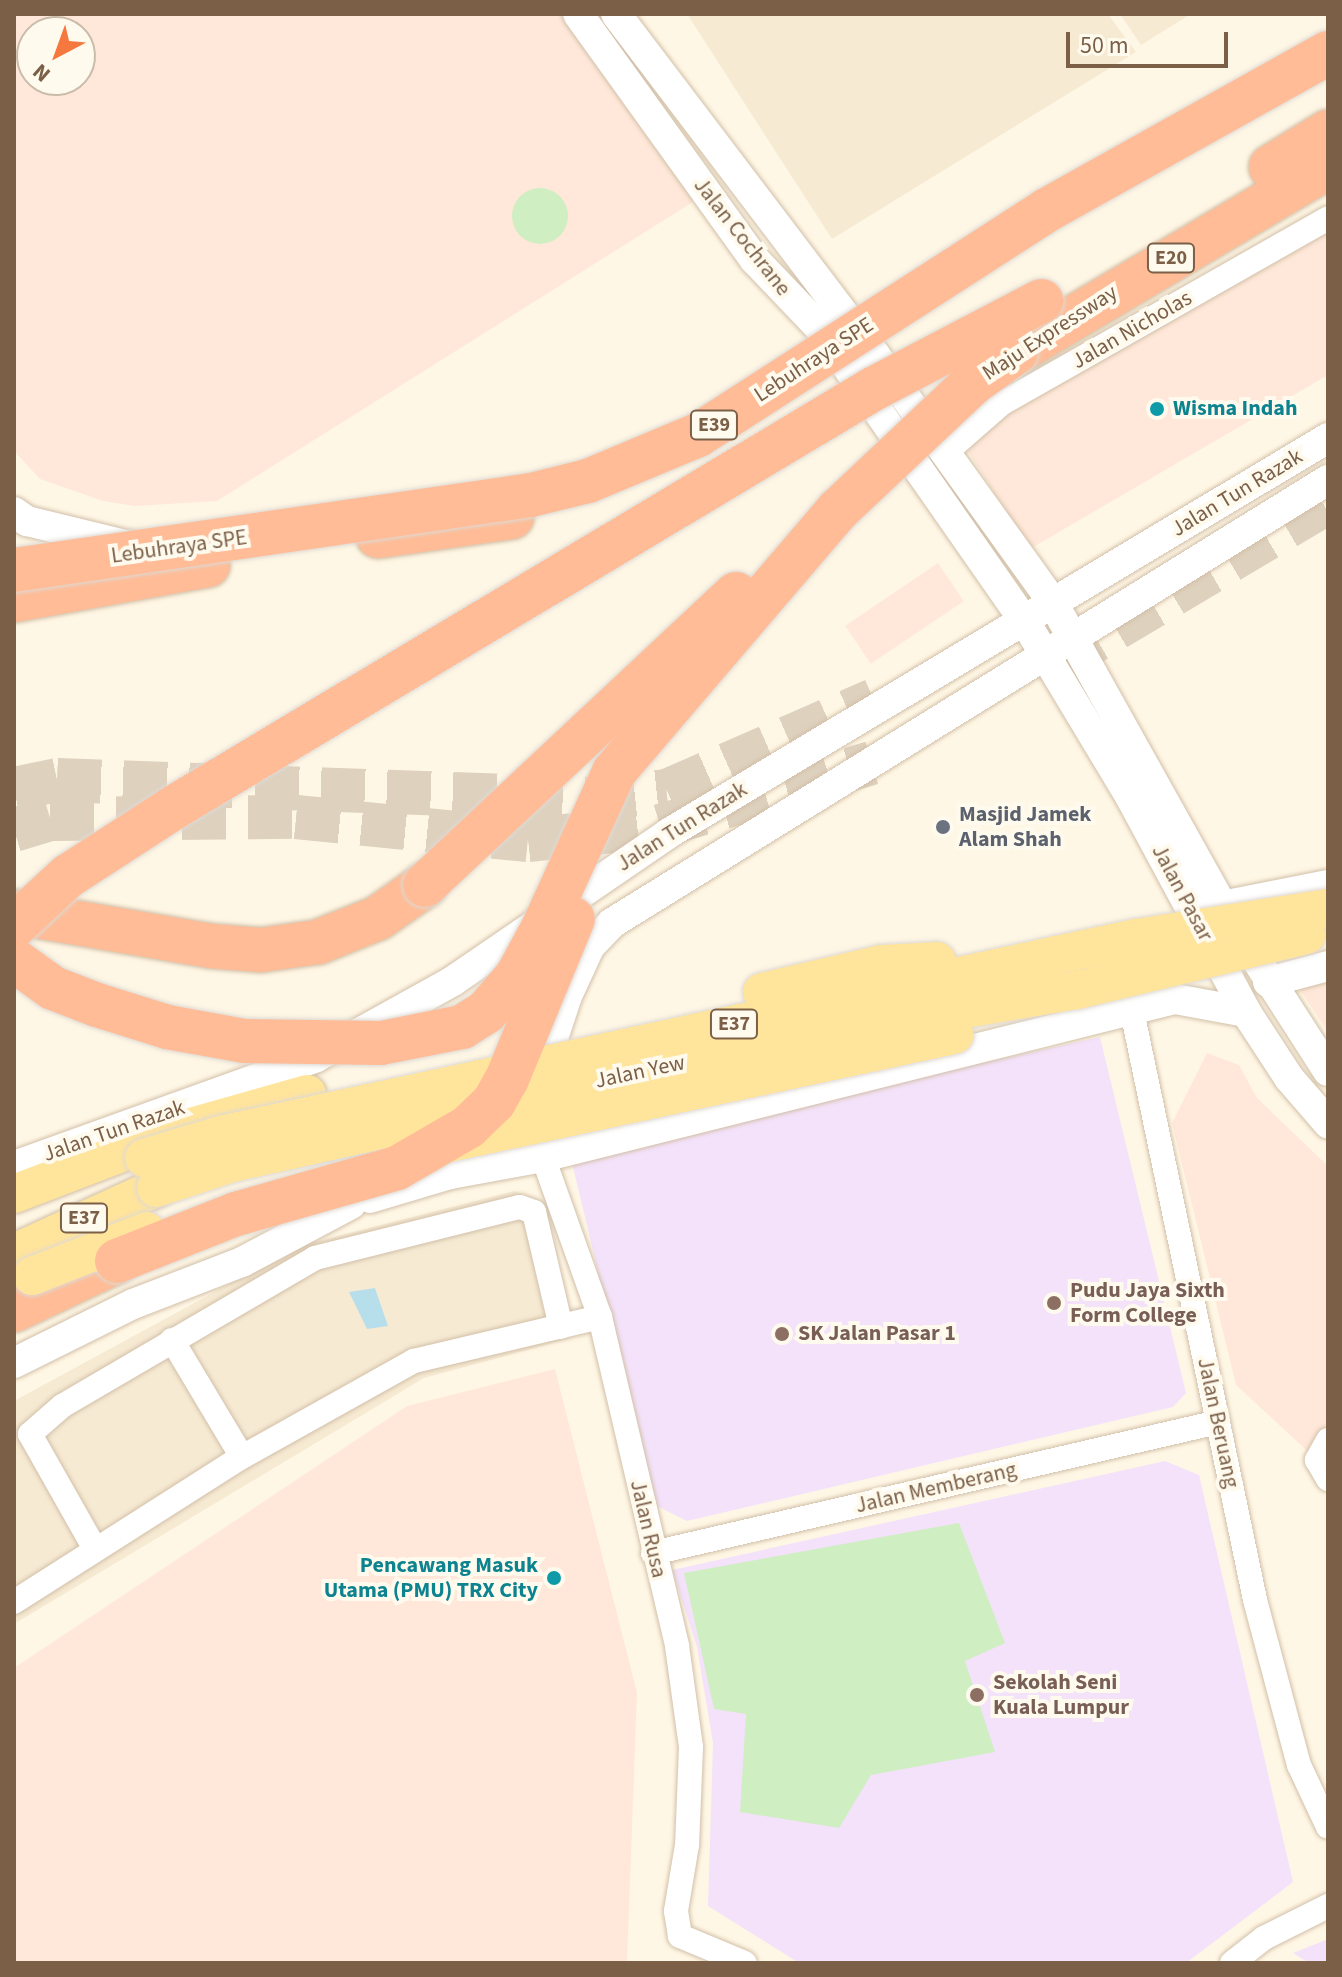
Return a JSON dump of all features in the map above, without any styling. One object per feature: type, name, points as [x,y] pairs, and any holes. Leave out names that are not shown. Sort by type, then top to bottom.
[{"type":"highway","name":"Lebuhraya SPE","points":[[15,581],[531,495],[588,481],[698,435],[1047,210],[1328,53]]},
{"type":"highway","name":"Lebuhraya SPE","points":[[15,581],[208,565],[534,521],[596,504],[710,451],[1062,229],[1328,83]]},
{"type":"highway","name":"Maju Expressway","points":[[873,389],[1086,278],[1328,132]]},
{"type":"highway","name":"Maju Expressway","points":[[838,510],[973,383],[1016,352],[1328,167]]},
{"type":"highway","points":[[15,581],[164,556],[446,530],[546,510],[644,482],[812,408],[873,389]]},
{"type":"highway","points":[[14,926],[68,876],[121,840],[873,389]]},
{"type":"highway","points":[[14,960],[53,988],[97,1005],[167,1027],[244,1041],[381,1043],[462,1027],[500,1000],[517,976],[614,772],[671,711],[758,599],[838,510]]},
{"type":"highway","points":[[14,912],[210,946],[261,950],[318,942],[378,918],[425,885],[616,701],[786,549],[838,510]]},
{"type":"highway","points":[[18,1281],[397,1168],[482,1115],[514,1065],[591,872],[671,711]]},
{"type":"main road","name":"Jalan Yew","points":[[14,1218],[144,1158],[220,1135],[1136,938],[1328,908]]},
{"type":"main road","name":"Jalan Yew","points":[[18,1281],[156,1188],[232,1163],[790,1039],[1077,990],[1328,930]]},
{"type":"main road","points":[[14,1194],[187,1128],[307,1094],[882,964],[1136,938]]},
{"type":"street","name":"Jalan Cochrane","points":[[578,14],[755,260],[820,328],[1046,655]]},
{"type":"street","name":"Jalan Cochrane","points":[[616,14],[945,453],[1053,603],[1073,638]]},
{"type":"street","name":"Jalan Nicholas","points":[[945,453],[1001,404],[1328,218]]},
{"type":"street","name":"Jalan Tun Razak","points":[[14,1166],[316,1057],[453,981],[669,833],[1328,438]]},
{"type":"street","name":"Jalan Tun Razak","points":[[499,1165],[519,1141],[567,996],[600,933],[1328,480]]},
{"type":"street","points":[[14,512],[48,526],[92,533],[164,556]]},
{"type":"street","name":"Jalan Pasar","points":[[1073,638],[1222,906],[1328,1071]]},
{"type":"street","name":"Jalan Pasar","points":[[1046,655],[1131,798],[1246,1012],[1289,1078],[1328,1123]]},
{"type":"street","points":[[1222,906],[1328,885]]},
{"type":"street","points":[[1268,982],[1328,966]]},
{"type":"street","points":[[14,1327],[120,1276],[230,1233],[1175,999],[1207,1001],[1246,1012]]},
{"type":"street","name":"Jalan Beruang","points":[[1132,1011],[1255,1600],[1299,1765],[1328,1827]]},
{"type":"street","points":[[529,1112],[543,1157]]},
{"type":"street","name":"Jalan Rusa","points":[[543,1157],[600,1317],[677,1646],[691,1747],[687,1845],[676,1911],[680,1936],[745,1963]]},
{"type":"street","points":[[14,1363],[133,1304],[242,1262],[351,1204]]},
{"type":"street","points":[[95,1549],[22,1439],[62,1406],[315,1258],[520,1207],[534,1212],[561,1327]]},
{"type":"street","points":[[14,1602],[242,1457],[414,1361],[600,1317]]},
{"type":"street","points":[[172,1340],[242,1457]]},
{"type":"street","name":"Jalan Memberang","points":[[653,1553],[1218,1422]]},
{"type":"street","points":[[1328,1440],[1317,1460],[1328,1479]]},
{"type":"street","points":[[1232,1963],[1264,1938],[1328,1906]]},
{"type":"shaded area","points":[[14,14],[567,14],[696,200],[217,501],[135,506],[103,501],[40,479],[14,451]]},
{"type":"shaded area","points":[[687,14],[1108,14],[1136,52],[832,239]]},
{"type":"shaded area","points":[[1120,14],[1191,14],[1141,45]]},
{"type":"shaded area","name":"Wisma Indah","points":[[1328,228],[1328,375],[1030,549],[964,445],[1003,413]]},
{"type":"shaded area","points":[[938,563],[964,601],[871,664],[845,626]]},
{"type":"shaded area","points":[[1328,980],[1328,1032],[1298,987]]},
{"type":"shaded area","points":[[1100,1037],[1186,1393],[1173,1407],[687,1521],[653,1504],[570,1154]]},
{"type":"shaded area","points":[[1207,1053],[1239,1065],[1257,1098],[1328,1166],[1328,1470],[1236,1385],[1172,1123]]},
{"type":"shaded area","points":[[514,1191],[536,1201],[568,1339],[424,1378],[14,1624],[14,1401],[299,1246]]},
{"type":"shaded area","points":[[555,1369],[637,1693],[627,1963],[14,1963],[14,1668],[407,1406]]},
{"type":"shaded area","name":"Sekolah Seni Kuala Lumpur","points":[[1165,1461],[1199,1475],[1293,1882],[1186,1963],[799,1963],[708,1906],[713,1743],[697,1647],[672,1570]]},
{"type":"shaded area","points":[[1328,1939],[1328,1963],[1309,1963],[1293,1953]]},
{"type":"green space","points":[[540,188],[559,197],[568,216],[559,235],[540,244],[521,235],[512,216],[521,197]]},
{"type":"green space","points":[[959,1523],[1005,1643],[965,1661],[995,1752],[871,1775],[839,1828],[740,1812],[746,1714],[714,1709],[684,1573]]},
{"type":"water","points":[[375,1288],[388,1326],[367,1329],[349,1292]]},
{"type":"tunnel","points":[[1059,662],[1328,502]]},
{"type":"tunnel","points":[[14,789],[57,780],[591,799],[667,791],[874,700]]},
{"type":"tunnel","points":[[14,830],[50,819],[296,817],[528,840],[660,826],[872,763]]},
{"type":"place","name":"Wisma Indah","points":[[1157,409]]},
{"type":"place","name":"Masjid Jamek Alam Shah","points":[[943,827]]},
{"type":"place","name":"Pudu Jaya Sixth Form College","points":[[1054,1303]]},
{"type":"place","name":"SK Jalan Pasar 1","points":[[782,1334]]},
{"type":"place","name":"Pencawang Masuk Utama (PMU) TRX City","points":[[554,1578]]},
{"type":"place","name":"Sekolah Seni Kuala Lumpur","points":[[977,1695]]}]
